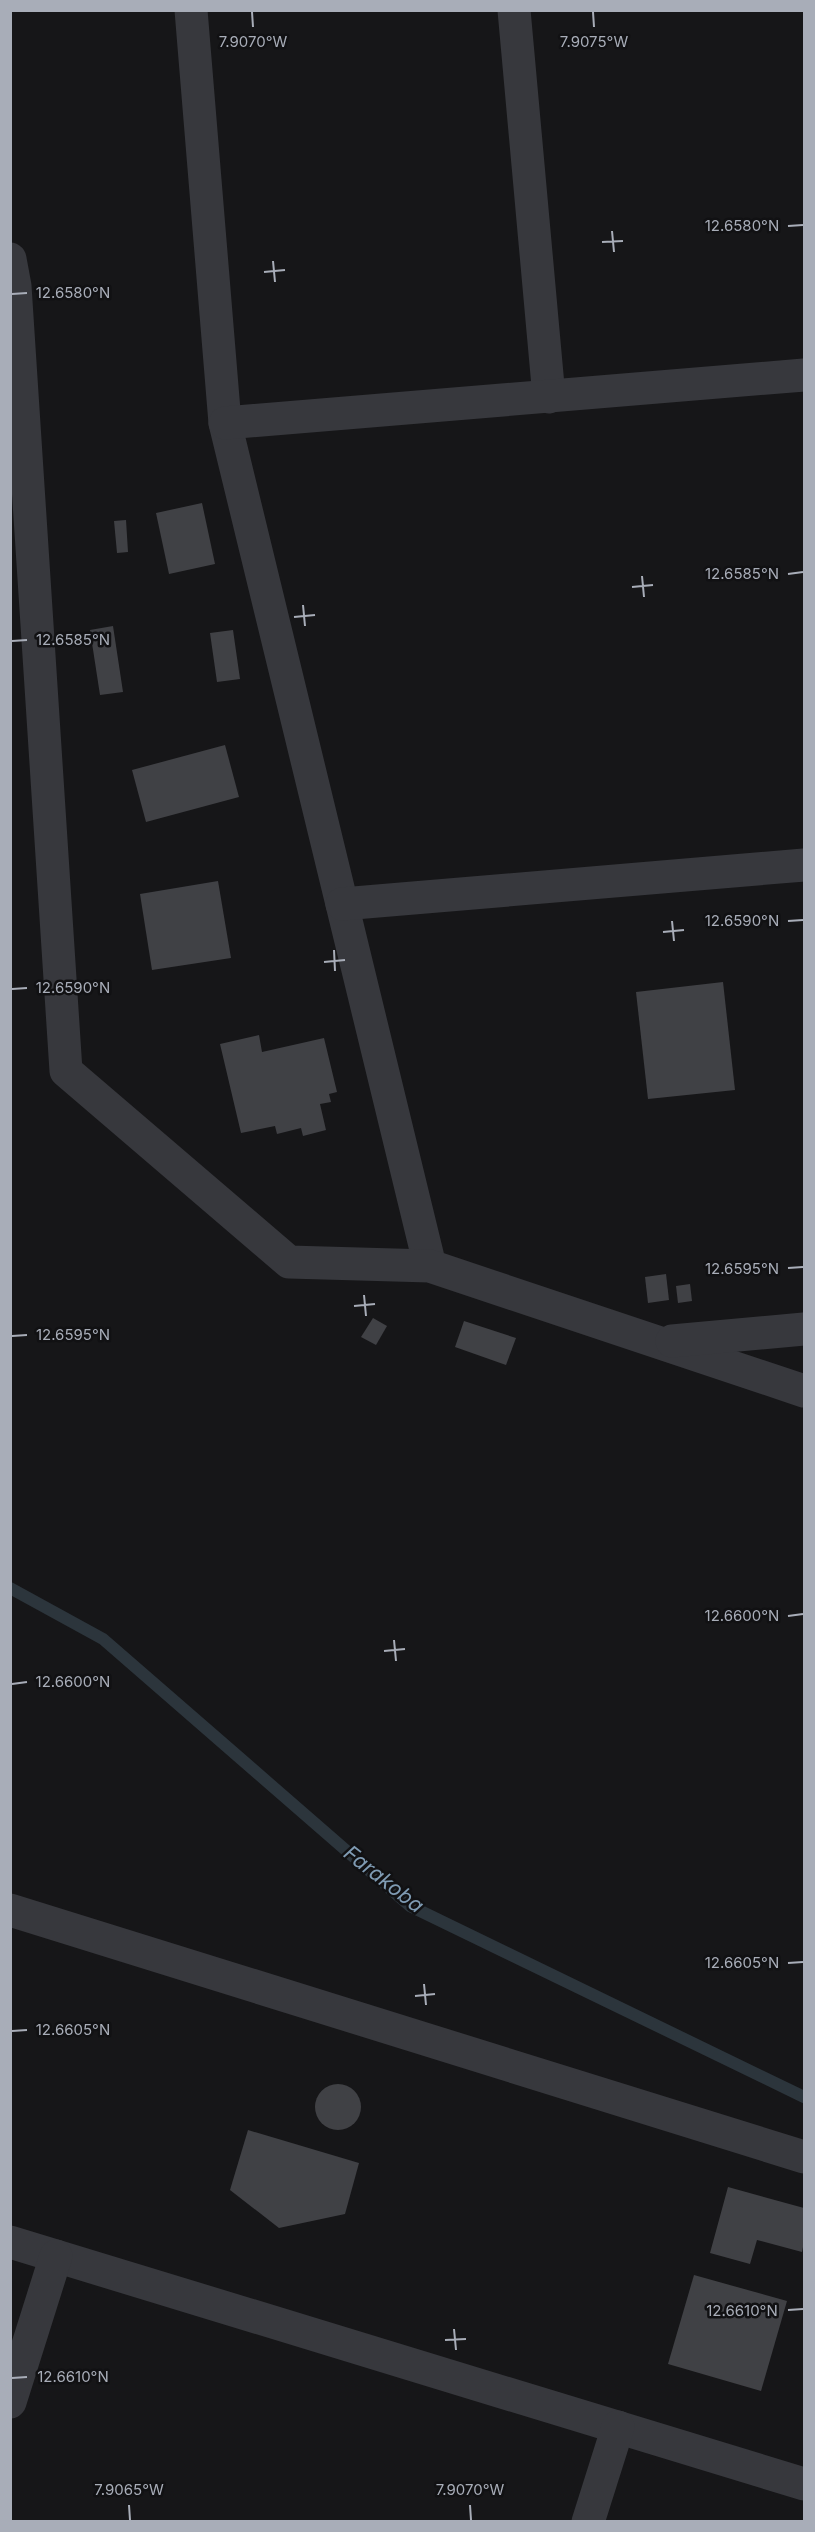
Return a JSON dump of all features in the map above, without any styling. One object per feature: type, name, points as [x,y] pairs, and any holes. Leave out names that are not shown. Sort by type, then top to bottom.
[{"type":"street","points":[[191,10],[225,423],[430,1266]]},
{"type":"street","points":[[514,10],[549,397]]},
{"type":"street","points":[[10,259],[16,297],[66,1071],[289,1262],[430,1266],[804,1391]]},
{"type":"street","points":[[225,423],[804,375]]},
{"type":"street","points":[[342,904],[804,865]]},
{"type":"street","points":[[659,1342],[804,1329]]},
{"type":"street","points":[[10,1910],[804,2157]]},
{"type":"street","points":[[10,2242],[804,2484]]},
{"type":"street","points":[[10,2402],[56,2256]]},
{"type":"street","points":[[588,2522],[618,2427]]},
{"type":"building","points":[[202,503],[215,564],[169,574],[156,513]]},
{"type":"building","points":[[126,520],[128,552],[117,553],[114,521]]},
{"type":"building","points":[[113,626],[123,692],[100,695],[90,630]]},
{"type":"building","points":[[233,630],[240,679],[217,682],[210,633]]},
{"type":"building","points":[[225,745],[239,797],[146,822],[132,770]]},
{"type":"building","points":[[218,881],[231,958],[152,970],[140,894]]},
{"type":"building","points":[[723,982],[735,1090],[648,1099],[636,992]]},
{"type":"building","points":[[259,1035],[262,1052],[324,1038],[337,1092],[329,1094],[331,1102],[320,1104],[326,1130],[303,1136],[301,1128],[277,1134],[275,1126],[241,1133],[220,1044]]},
{"type":"building","points":[[666,1274],[669,1300],[648,1303],[645,1277]]},
{"type":"building","points":[[690,1284],[692,1301],[678,1303],[676,1286]]},
{"type":"building","points":[[373,1318],[387,1326],[376,1345],[361,1337]]},
{"type":"building","points":[[464,1321],[516,1338],[506,1365],[455,1347]]},
{"type":"building","points":[[338,2084],[354,2091],[361,2107],[354,2123],[338,2130],[322,2123],[315,2107],[322,2091]]},
{"type":"building","points":[[248,2130],[359,2163],[345,2214],[279,2228],[230,2190]]},
{"type":"building","points":[[728,2187],[804,2208],[802,2252],[757,2240],[750,2264],[710,2253]]},
{"type":"building","points":[[694,2275],[787,2301],[761,2391],[668,2364]]},
{"type":"waterway","name":"Farakoba","points":[[10,1588],[103,1639],[410,1906],[804,2097]]}]
